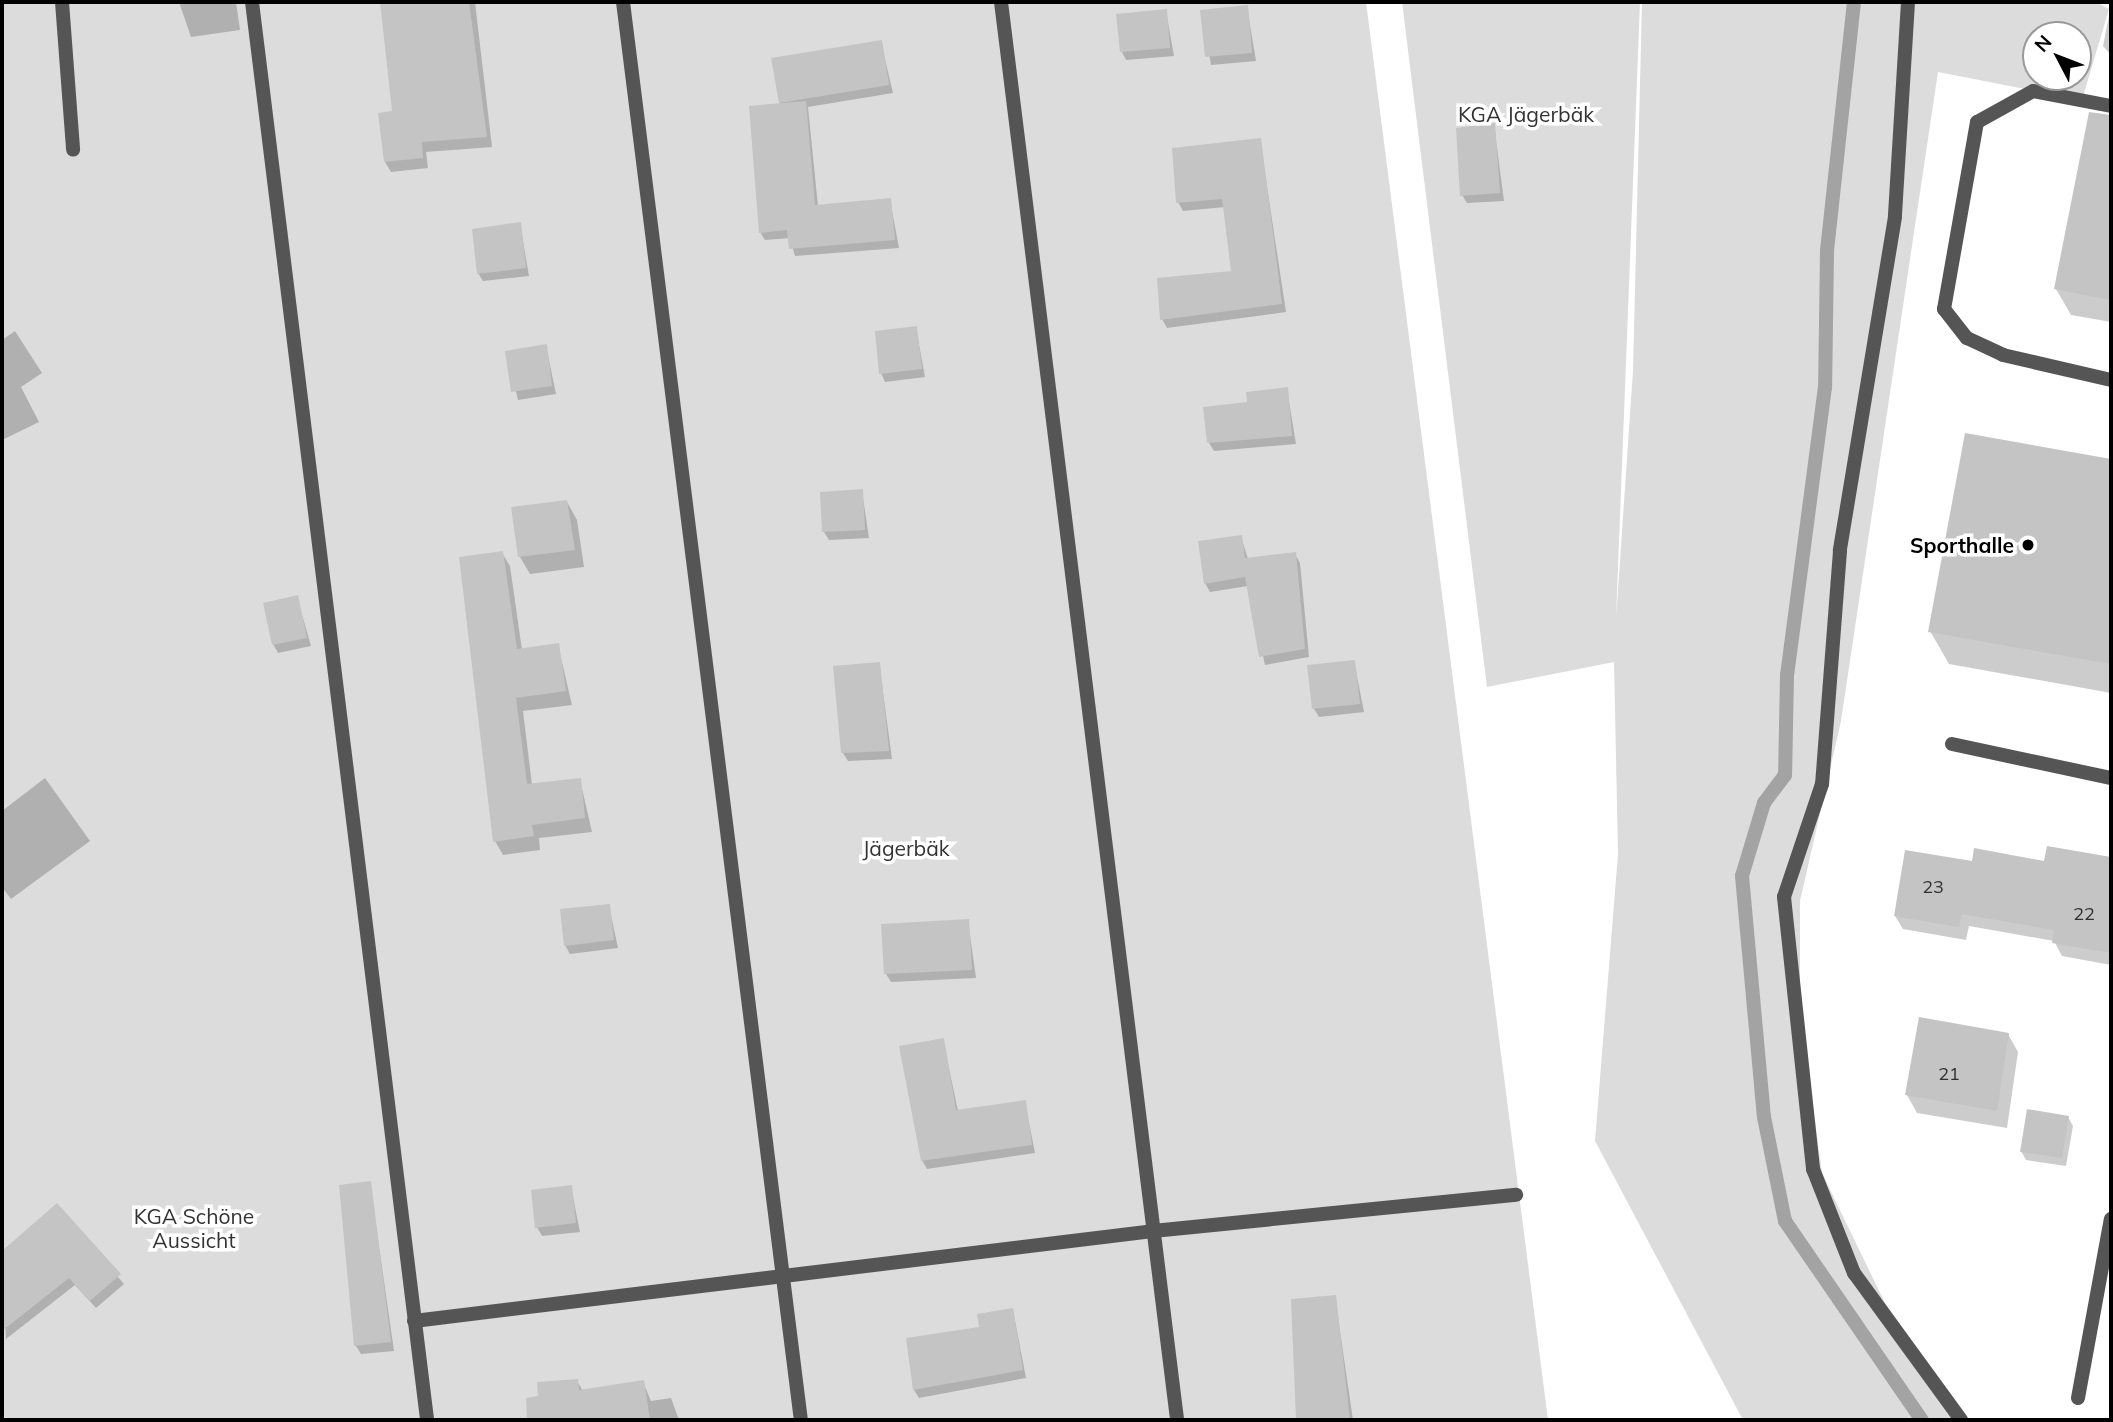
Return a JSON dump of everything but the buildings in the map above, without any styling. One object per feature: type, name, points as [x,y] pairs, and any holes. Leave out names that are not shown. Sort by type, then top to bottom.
[{"type":"street","points":[[62,2],[73,150]]},
{"type":"street","points":[[252,2],[426,1420]]},
{"type":"street","points":[[623,2],[801,1420]]},
{"type":"street","points":[[1001,2],[1177,1420]]},
{"type":"street","points":[[1908,2],[1895,217],[1840,551],[1822,784],[1784,897],[1813,1169],[1854,1273],[1961,1420]]},
{"type":"street","points":[[2111,106],[2033,91],[1977,122],[1944,309],[1967,338],[2003,355],[2111,380]]},
{"type":"street","points":[[1952,744],[2111,778]]},
{"type":"street","points":[[414,1321],[783,1281],[1153,1231],[1517,1195]]},
{"type":"street","points":[[2078,1398],[2111,1219]]},
{"type":"green space","name":"Jägerbäk","points":[[2,2],[1366,2],[1548,1420],[2,1420]]},
{"type":"green space","name":"KGA Jägerbäk","points":[[1402,2],[1640,2],[1616,619],[1633,371],[1642,2],[2096,2],[2109,9],[2092,66],[2092,21],[2022,21],[2022,88],[1938,72],[1841,721],[1800,901],[1800,1010],[1822,1173],[1885,1303],[1966,1420],[1743,1420],[1595,1141],[1618,854],[1614,662],[1487,687]]},
{"type":"green space","points":[[2036,91],[2085,91],[2082,100]]},
{"type":"waterway","points":[[1854,2],[1827,251],[1825,387],[1787,675],[1785,775],[1764,803],[1742,876],[1764,1117],[1785,1221],[1922,1420]]},
{"type":"place","name":"Sporthalle","points":[[2028,545]]},
{"type":"park label","name":"KGA Schöne Aussicht","points":[[194,1228]]}]
